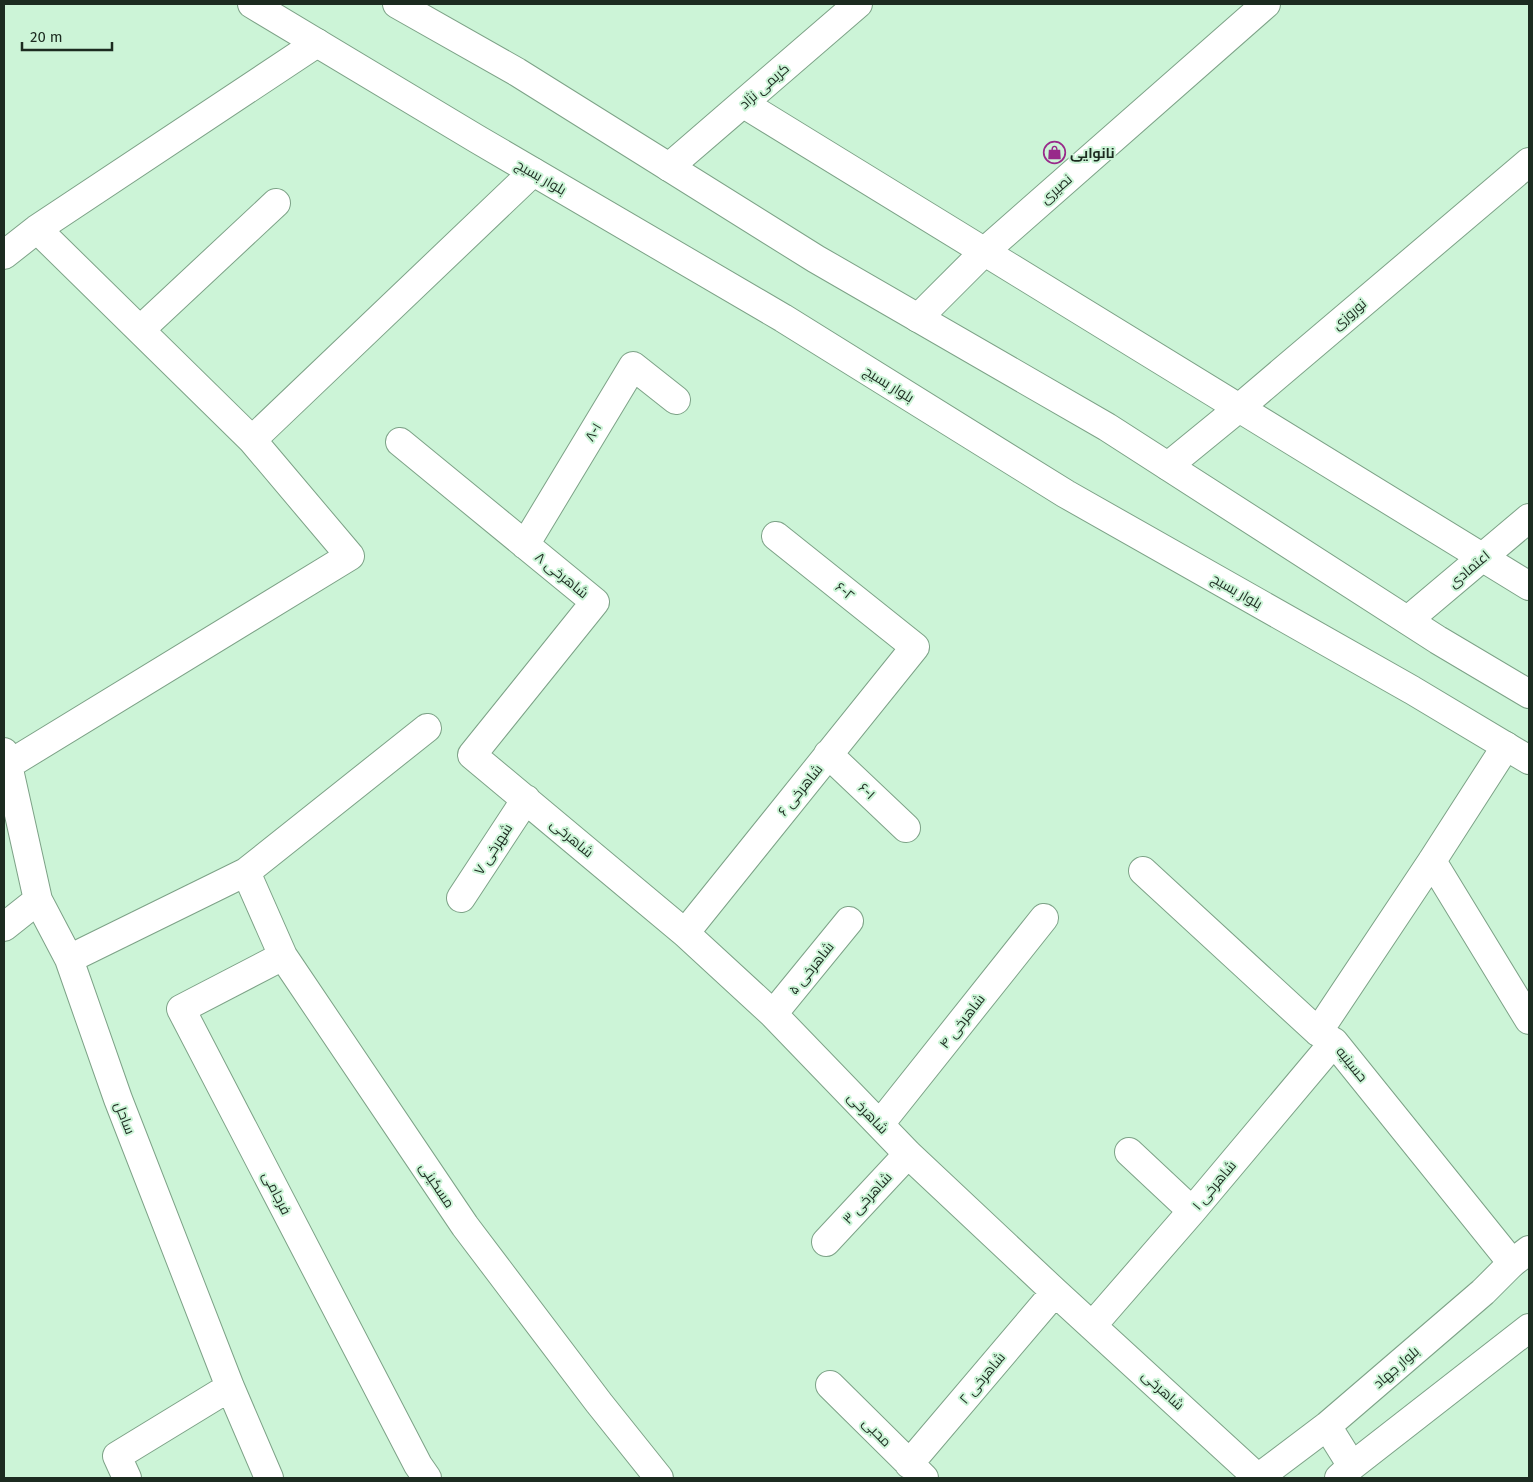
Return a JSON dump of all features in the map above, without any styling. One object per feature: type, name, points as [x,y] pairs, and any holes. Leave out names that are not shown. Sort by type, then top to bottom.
[{"type":"street","name":"بلوار بسیج","points":[[252,4],[784,318],[1066,494],[1529,760]]},
{"type":"street","points":[[397,4],[517,72],[816,260],[1107,427],[1408,620],[1529,694]]},
{"type":"street","name":"کریمی نژاد","points":[[669,166],[744,104],[858,4]]},
{"type":"street","name":"نصیری","points":[[918,318],[985,252],[1266,4]]},
{"type":"street","points":[[4,255],[37,230],[317,43]]},
{"type":"street","points":[[744,104],[1529,586]]},
{"type":"street","name":"نوروزی","points":[[1168,466],[1529,162]]},
{"type":"street","points":[[252,440],[534,172]]},
{"type":"street","points":[[140,330],[276,203]]},
{"type":"street","points":[[6,758],[350,556],[252,440],[37,230]]},
{"type":"street","name":"۸-۱","points":[[525,545],[633,366],[676,400]]},
{"type":"street","name":"شاهرخی ۸","points":[[400,442],[595,602],[472,755]]},
{"type":"street","name":"اعتمادی","points":[[1408,620],[1529,518]]},
{"type":"street","name":"۶-۲","points":[[776,536],[915,647]]},
{"type":"street","name":"شاهرخی ۶","points":[[685,933],[915,647]]},
{"type":"street","points":[[69,959],[246,872],[426,728]]},
{"type":"street","name":"شاهرخی ۱","points":[[1092,1326],[1192,1211],[1326,1037],[1432,861],[1506,746]]},
{"type":"street","name":"۶-۱","points":[[828,754],[906,828]]},
{"type":"street","name":"شاهرخی","points":[[472,755],[685,933],[773,1014],[908,1154],[1054,1292],[1258,1478]]},
{"type":"street","name":"ساحل","points":[[6,758],[38,900],[69,959],[118,1100],[230,1387],[269,1478]]},
{"type":"street","name":"شهرخی ۷","points":[[461,898],[526,799]]},
{"type":"street","points":[[1432,861],[1529,1020]]},
{"type":"street","name":"حسینیه","points":[[1144,871],[1326,1037],[1520,1256]]},
{"type":"street","name":"مسکینی","points":[[246,872],[283,956],[465,1226],[593,1395],[659,1478]]},
{"type":"street","points":[[4,927],[38,900]]},
{"type":"street","name":"شاهرخی ۴","points":[[880,1124],[1044,918]]},
{"type":"street","name":"شاهرخی ۵","points":[[773,1014],[849,921]]},
{"type":"street","name":"فرجامی","points":[[283,956],[181,1009],[426,1478]]},
{"type":"street","points":[[1129,1152],[1192,1211]]},
{"type":"street","name":"شاهرخی ۳","points":[[826,1242],[908,1154]]},
{"type":"street","name":"بلوار جهاد","points":[[1258,1478],[1326,1426],[1483,1292],[1520,1256]]},
{"type":"street","name":"شاهرخی ۲","points":[[917,1471],[1054,1292]]},
{"type":"street","points":[[1326,1426],[1346,1472],[1529,1328]]},
{"type":"street","name":"محبی","points":[[830,1385],[917,1471]]},
{"type":"street","points":[[127,1478],[117,1456],[230,1387]]},
{"type":"place","name":"نانوایی","points":[[1054,153]]}]
